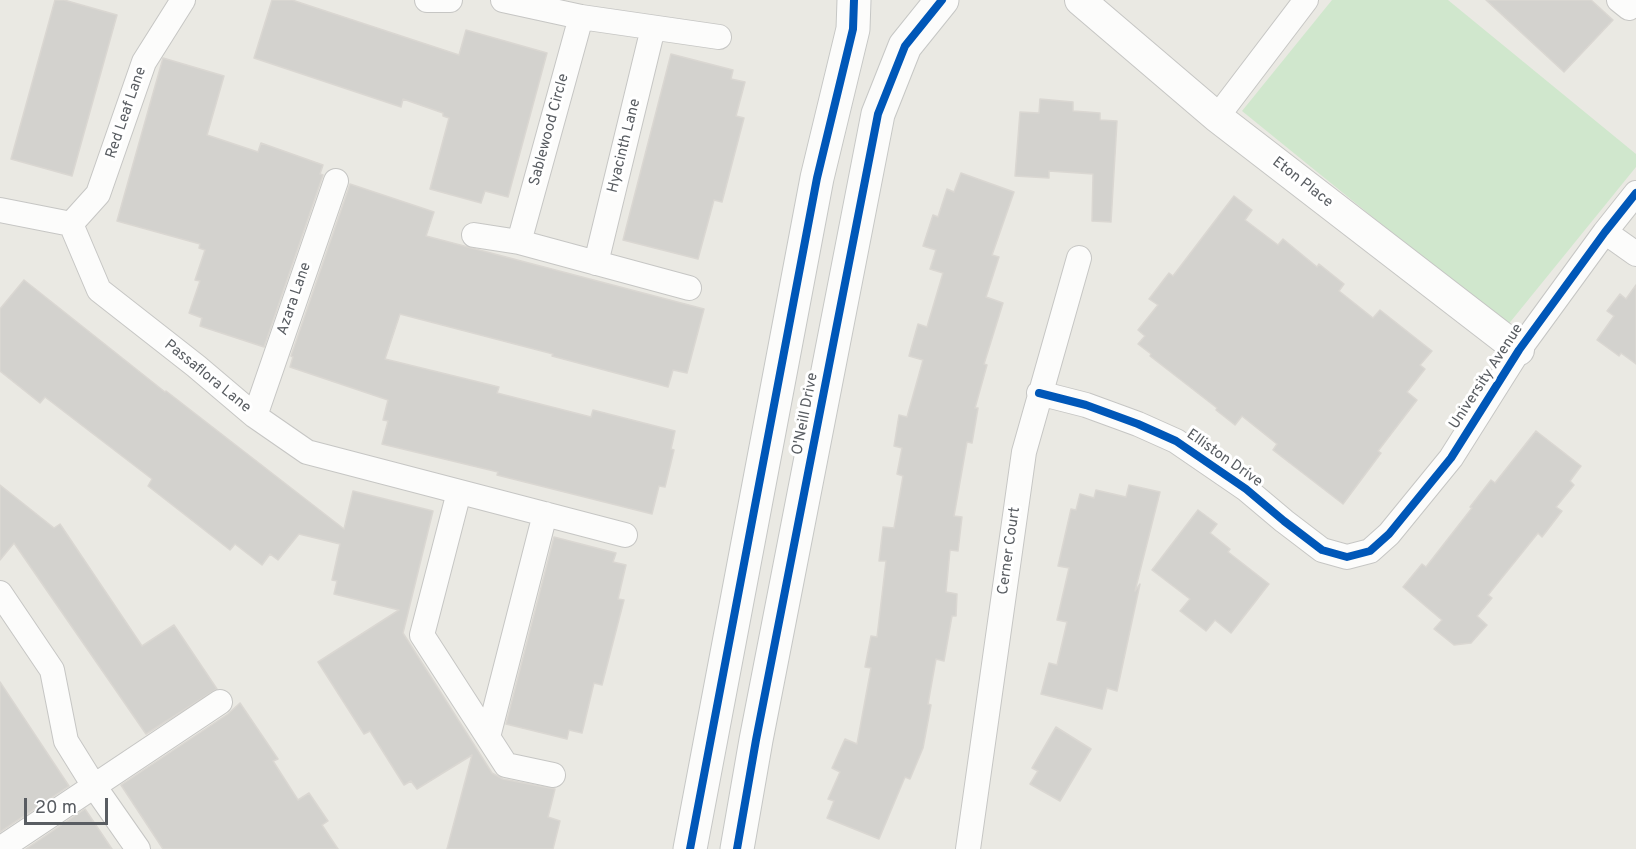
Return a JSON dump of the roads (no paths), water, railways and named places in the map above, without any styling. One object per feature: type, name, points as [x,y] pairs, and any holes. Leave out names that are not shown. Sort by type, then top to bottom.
[{"type":"main road","points":[[690,849],[817,178],[853,29],[854,0]]},
{"type":"main road","name":"O'Neill Drive","points":[[737,849],[756,740],[878,114],[905,46],[942,0]]},
{"type":"street","name":"Red Leaf Lane","points":[[71,224],[98,194],[144,62],[183,0]]},
{"type":"street","points":[[427,0],[450,0]]},
{"type":"street","points":[[503,0],[581,17],[719,37]]},
{"type":"street","points":[[1217,117],[1306,0]]},
{"type":"street","name":"Eton Place","points":[[1078,3],[1217,117],[1519,350]]},
{"type":"street","name":"Sablewood Circle","points":[[519,242],[581,17]]},
{"type":"street","name":"Hyacinth Lane","points":[[596,263],[653,28]]},
{"type":"street","name":"Azara Lane","points":[[255,416],[336,182]]},
{"type":"street","name":"University Avenue","points":[[1347,556],[1370,551],[1389,534],[1451,458],[1519,350],[1636,193]]},
{"type":"street","points":[[0,210],[71,224]]},
{"type":"street","name":"Passaflora Lane","points":[[71,224],[99,290],[196,366],[255,416],[307,452],[625,535]]},
{"type":"street","points":[[1605,232],[1636,255]]},
{"type":"street","points":[[474,235],[519,242],[689,288]]},
{"type":"street","name":"Cerner Court","points":[[968,849],[1024,452],[1078,258]]},
{"type":"street","name":"Elliston Drive","points":[[1039,393],[1086,405],[1176,441],[1246,489],[1322,550],[1347,556]]},
{"type":"street","points":[[459,492],[422,635],[506,765],[553,775]]},
{"type":"street","points":[[488,737],[545,514]]},
{"type":"street","points":[[1,597],[52,670],[66,741],[138,849]]},
{"type":"street","points":[[0,849],[220,702]]}]
